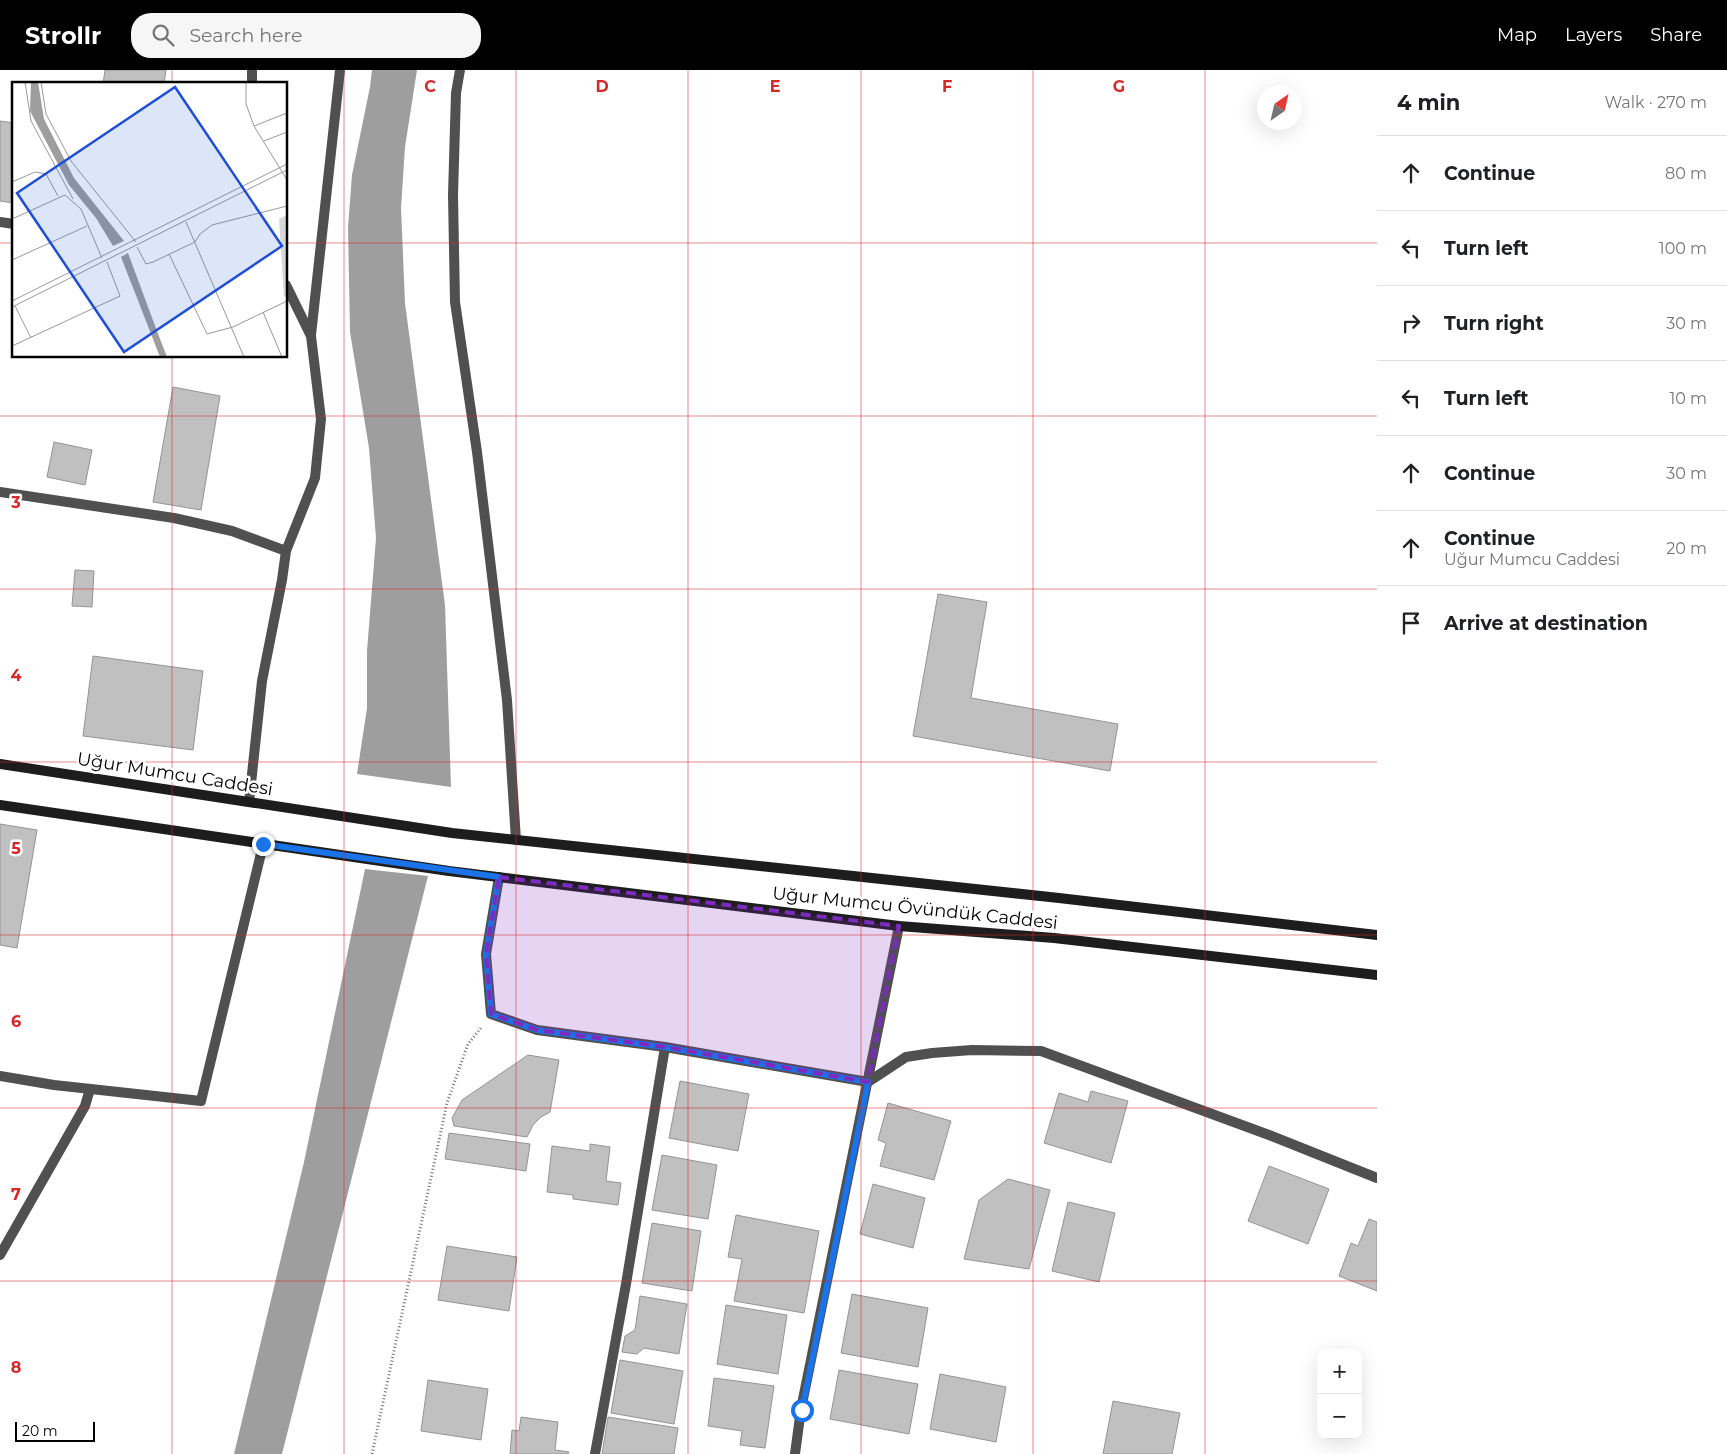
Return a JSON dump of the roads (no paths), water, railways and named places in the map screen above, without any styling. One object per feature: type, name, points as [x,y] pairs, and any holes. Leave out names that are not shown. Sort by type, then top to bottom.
[{"type":"street","points":[[249,802],[262,681],[286,551],[315,478],[321,419],[311,336],[340,70]]},
{"type":"street","points":[[460,70],[456,93],[454,176],[455,302],[477,452],[507,700],[516,840]]},
{"type":"street","points":[[288,289],[311,336]]},
{"type":"street","points":[[0,492],[174,518],[232,531],[286,551]]},
{"type":"street","name":"Uğur Mumcu Caddesi","points":[[0,764],[452,833]]},
{"type":"street","points":[[0,805],[263,844],[201,1101],[90,1090],[0,1076]]},
{"type":"street","name":"Uğur Mumcu Övündük Caddesi","points":[[452,833],[1068,899],[1377,935]]},
{"type":"street","name":"Uğur Mumcu Övündük Caddesi","points":[[263,844],[449,871],[898,926],[1054,938],[1377,975]]},
{"type":"street","points":[[499,877],[486,954],[491,1014],[537,1030],[664,1047],[868,1082],[906,1057],[932,1052],[972,1050],[1041,1052],[1260,1132],[1377,1178]]},
{"type":"street","points":[[795,1454],[802,1410],[898,926]]},
{"type":"street","points":[[595,1454],[626,1284],[664,1047]]},
{"type":"street","points":[[0,1255],[85,1106],[90,1090]]}]
